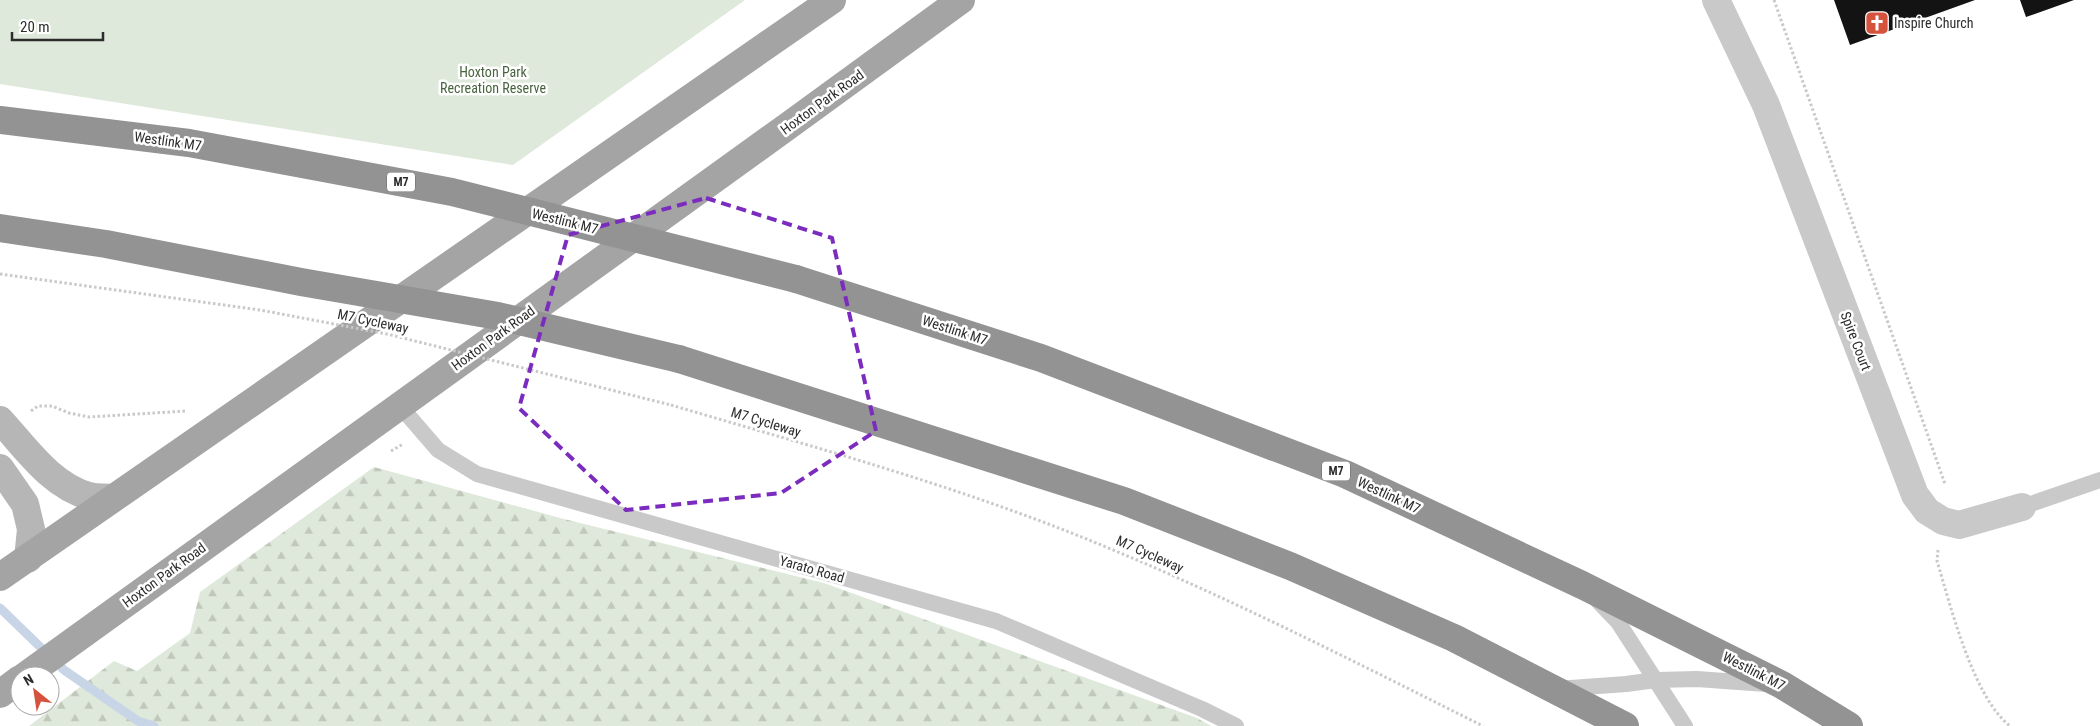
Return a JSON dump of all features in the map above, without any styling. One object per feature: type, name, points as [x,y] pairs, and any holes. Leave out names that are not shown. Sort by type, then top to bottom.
[{"type":"highway","name":"Westlink M7","points":[[0,120],[189,143],[452,192],[796,279],[1041,358],[1345,474],[1582,585],[1782,685],[1849,726]]},
{"type":"highway","points":[[0,228],[106,244],[301,282],[498,316],[679,359],[1124,501],[1290,566],[1454,638],[1625,726]]},
{"type":"main road","points":[[15,567],[832,0]]},
{"type":"main road","name":"Hoxton Park Road","points":[[38,666],[961,0]]},
{"type":"main road","points":[[0,420],[39,463],[69,488],[90,496],[113,498]]},
{"type":"main road","points":[[0,468],[25,504],[31,529],[15,567]]},
{"type":"street","name":"Spire Court","points":[[1716,0],[1766,105],[1915,495],[1927,511],[1943,521],[1959,525],[2022,508]]},
{"type":"lane","name":"Yarato Road","points":[[400,406],[438,450],[477,474],[996,621],[1202,709],[1236,726]]},
{"type":"lane","name":"Spire Court","points":[[2022,508],[2100,480]]},
{"type":"lane","points":[[1582,585],[1618,622],[1685,726]]},
{"type":"lane","points":[[1554,689],[1656,680],[1697,679],[1782,685]]},
{"type":"path","points":[[1774,0],[1946,487]]},
{"type":"path","name":"M7 Cycleway","points":[[0,274],[260,310],[387,334],[671,405],[1004,507],[1106,546],[1283,628],[1483,726]]},
{"type":"path","points":[[27,415],[38,406],[52,406],[89,417],[192,410]]},
{"type":"path","points":[[1937,561],[1969,660],[1986,696],[2010,726]]},
{"type":"highlighted area","points":[[706,198],[832,238],[876,431],[781,493],[626,510],[519,408],[568,235]]},
{"type":"green space","name":"Hoxton Park Recreation Reserve","points":[[0,0],[745,0],[513,165],[0,84]]},
{"type":"green space","points":[[374,467],[564,519],[824,583],[1197,718],[1211,726],[29,726],[42,716],[60,716],[60,702],[114,661],[137,671],[190,633],[200,592]]},
{"type":"building","name":"Inspire Church","points":[[1834,0],[1975,0],[1850,45]]},
{"type":"building","points":[[2020,0],[2074,0],[2026,17]]},
{"type":"waterway","points":[[0,608],[64,670],[138,721],[154,726]]},
{"type":"place","name":"Inspire Church","points":[[1877,23]]}]
